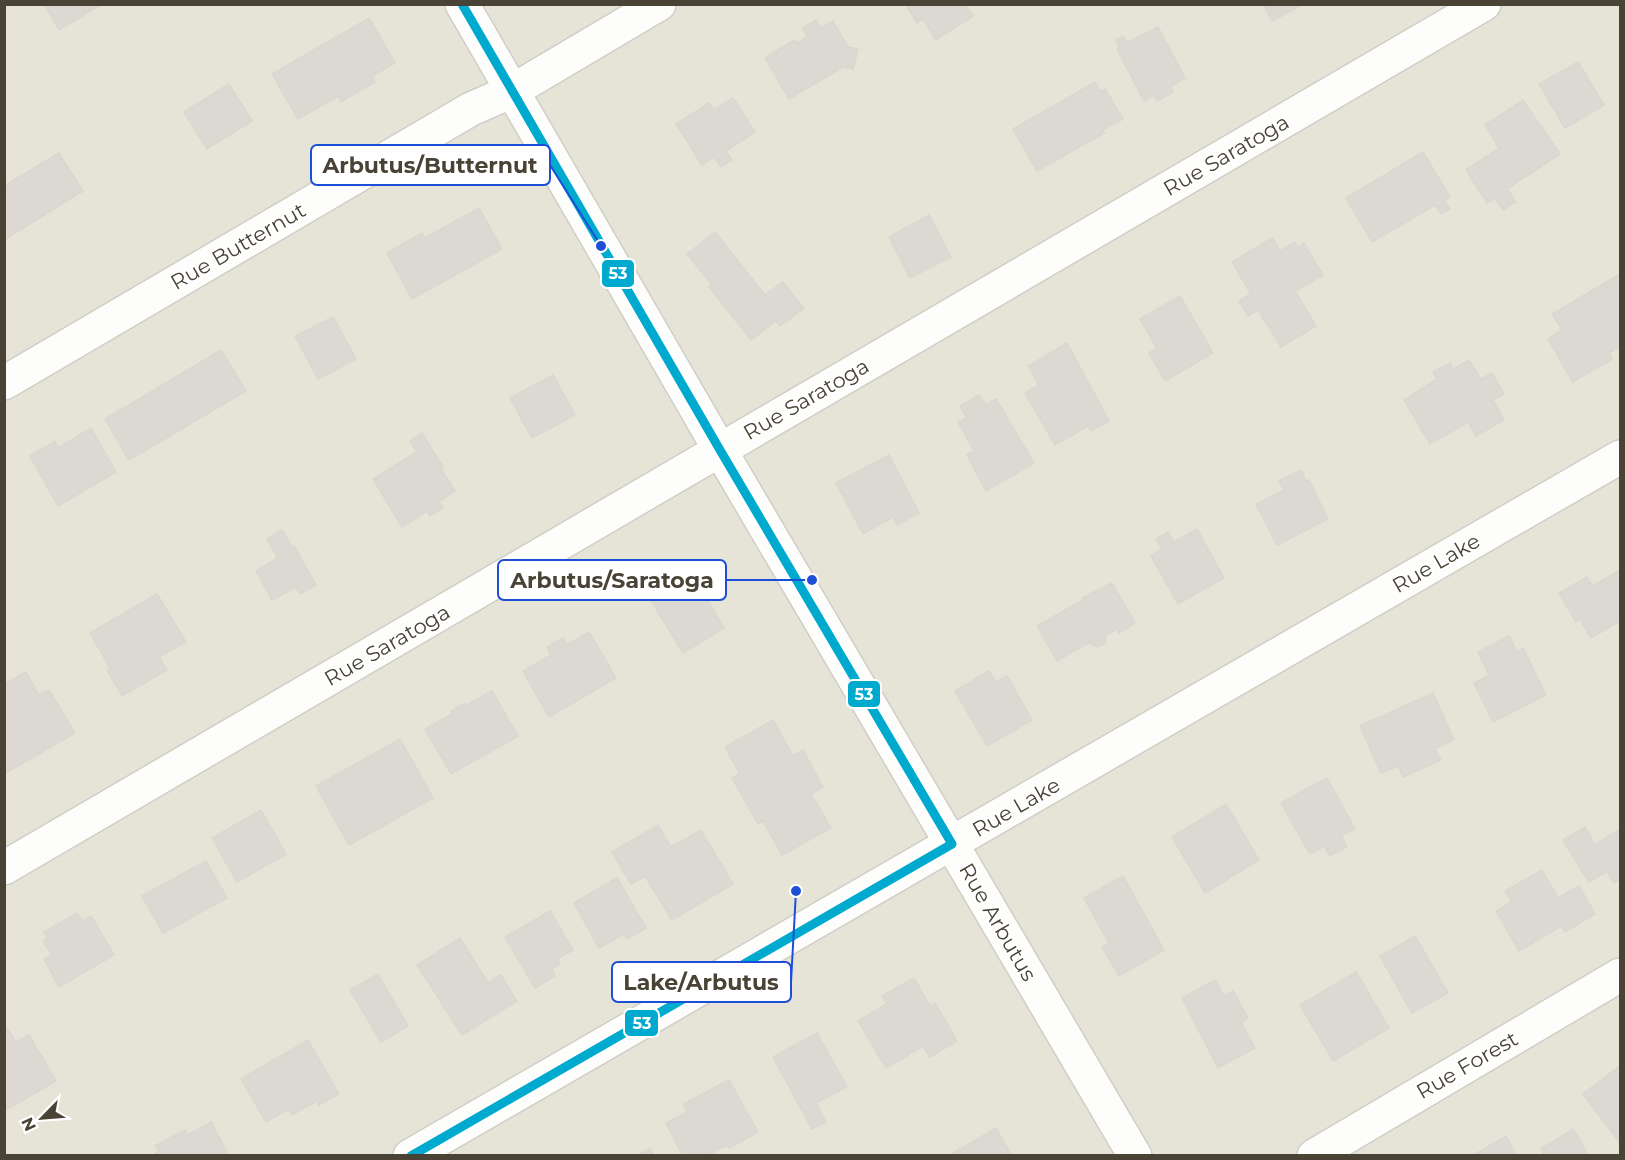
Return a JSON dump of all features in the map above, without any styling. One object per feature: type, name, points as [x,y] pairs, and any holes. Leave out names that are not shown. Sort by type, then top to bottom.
[{"type":"street","name":"Rue Arbutus","points":[[462,4],[720,450],[1135,1155]]},
{"type":"street","name":"Rue Butternut","points":[[4,383],[461,114],[512,92],[660,4]]},
{"type":"street","name":"Rue Saratoga","points":[[4,868],[1484,4]]},
{"type":"street","name":"Rue Lake","points":[[410,1155],[1620,457]]},
{"type":"street","name":"Rue Forest","points":[[1314,1155],[1620,975]]},
{"type":"shaded area","points":[[5,5],[1620,5],[1620,1155],[5,1155]]},
{"type":"building","points":[[44,4],[102,4],[59,30]]},
{"type":"building","points":[[905,4],[965,4],[973,16],[936,40],[923,19],[917,23]]},
{"type":"building","points":[[1263,4],[1304,4],[1272,21]]},
{"type":"building","points":[[369,18],[395,63],[372,76],[375,82],[341,102],[338,96],[298,119],[272,74]]},
{"type":"building","points":[[816,20],[821,28],[833,21],[848,47],[858,49],[853,69],[843,67],[789,99],[765,58],[794,40],[797,43],[807,37],[803,28]]},
{"type":"building","points":[[1158,27],[1185,78],[1171,86],[1173,92],[1157,101],[1154,95],[1144,101],[1117,49],[1119,47],[1116,40],[1123,36],[1127,43]]},
{"type":"building","points":[[1578,62],[1604,105],[1565,128],[1539,84]]},
{"type":"building","points":[[1095,82],[1100,91],[1105,89],[1123,119],[1102,130],[1104,133],[1037,171],[1013,129]]},
{"type":"building","points":[[229,84],[252,121],[207,149],[184,112]]},
{"type":"building","points":[[733,98],[755,132],[726,151],[732,160],[721,167],[714,157],[702,165],[676,124],[709,103],[714,110]]},
{"type":"building","points":[[1523,100],[1560,154],[1507,189],[1516,202],[1503,210],[1495,198],[1487,203],[1466,170],[1499,148],[1485,125]]},
{"type":"building","points":[[1423,152],[1450,197],[1444,201],[1450,209],[1441,214],[1435,205],[1372,242],[1346,198]]},
{"type":"building","points":[[59,153],[83,191],[4,240],[4,186]]},
{"type":"building","points":[[479,208],[502,249],[412,299],[387,253],[422,233],[425,238]]},
{"type":"building","points":[[929,215],[951,257],[910,278],[889,237]]},
{"type":"building","points":[[715,232],[765,295],[783,282],[804,308],[780,326],[776,321],[751,340],[709,287],[712,285],[687,254]]},
{"type":"building","points":[[1272,238],[1280,251],[1295,242],[1298,247],[1304,243],[1323,275],[1295,291],[1316,326],[1281,347],[1258,310],[1248,316],[1239,301],[1251,294],[1232,262]]},
{"type":"building","points":[[1620,274],[1620,346],[1609,353],[1612,359],[1573,382],[1548,339],[1562,330],[1552,314]]},
{"type":"building","points":[[1180,296],[1213,353],[1165,381],[1149,353],[1157,348],[1140,319]]},
{"type":"building","points":[[333,317],[356,359],[318,379],[295,336]]},
{"type":"building","points":[[1067,343],[1109,421],[1091,431],[1088,426],[1055,445],[1025,393],[1039,385],[1028,366]]},
{"type":"building","points":[[221,350],[246,391],[129,460],[105,419]]},
{"type":"building","points":[[1469,360],[1481,379],[1492,373],[1504,394],[1493,400],[1504,420],[1476,436],[1468,422],[1430,444],[1404,400],[1437,379],[1433,372],[1450,363],[1453,369]]},
{"type":"building","points":[[553,375],[575,415],[532,438],[510,398]]},
{"type":"building","points":[[979,395],[986,405],[996,399],[1034,463],[986,491],[967,455],[974,451],[958,422],[967,418],[960,406]]},
{"type":"building","points":[[91,428],[116,472],[58,506],[30,456],[55,441],[58,448]]},
{"type":"building","points":[[422,433],[455,491],[438,502],[443,508],[430,516],[427,511],[402,527],[373,479],[417,452],[410,441]]},
{"type":"building","points":[[889,455],[919,513],[897,525],[893,517],[863,534],[836,483]]},
{"type":"building","points":[[1301,470],[1306,481],[1309,480],[1328,519],[1277,545],[1256,504],[1284,490],[1279,481]]},
{"type":"building","points":[[1197,529],[1224,578],[1178,604],[1151,556],[1162,549],[1156,539],[1168,532],[1174,542]]},
{"type":"building","points":[[282,530],[316,585],[300,594],[296,587],[272,600],[256,571],[278,558],[267,539]]},
{"type":"building","points":[[1620,570],[1620,621],[1591,638],[1580,619],[1576,622],[1559,593],[1587,577],[1593,586]]},
{"type":"building","points":[[691,572],[724,628],[683,653],[649,597]]},
{"type":"building","points":[[1112,583],[1135,623],[1119,633],[1117,629],[1106,635],[1105,643],[1098,647],[1090,642],[1057,661],[1037,626],[1083,600],[1082,598]]},
{"type":"building","points":[[157,594],[186,642],[159,657],[167,670],[122,696],[107,670],[110,668],[90,633]]},
{"type":"building","points":[[589,632],[616,678],[549,717],[523,671],[551,655],[547,647],[563,638],[567,645]]},
{"type":"building","points":[[1509,636],[1517,652],[1523,648],[1546,695],[1493,722],[1474,683],[1489,675],[1478,652]]},
{"type":"building","points":[[989,671],[996,682],[1007,676],[1032,720],[987,746],[955,691]]},
{"type":"building","points":[[26,672],[39,695],[49,690],[75,733],[4,774],[4,684]]},
{"type":"building","points":[[492,691],[518,736],[451,774],[425,729],[452,714],[451,711],[465,703],[466,705]]},
{"type":"building","points":[[1433,693],[1454,740],[1435,749],[1441,760],[1403,777],[1398,766],[1381,773],[1360,726]]},
{"type":"building","points":[[773,720],[793,756],[803,750],[823,787],[811,794],[831,828],[782,855],[763,821],[758,824],[732,778],[740,774],[725,747]]},
{"type":"building","points":[[400,739],[433,798],[349,845],[316,786]]},
{"type":"building","points":[[1327,778],[1355,829],[1341,836],[1347,847],[1330,856],[1324,846],[1310,854],[1281,803]]},
{"type":"building","points":[[1226,804],[1259,860],[1205,893],[1172,837]]},
{"type":"building","points":[[261,810],[286,854],[237,882],[212,838]]},
{"type":"building","points":[[658,825],[671,847],[701,830],[733,884],[672,920],[645,876],[631,884],[612,852]]},
{"type":"building","points":[[1585,827],[1595,845],[1620,829],[1620,879],[1614,883],[1607,871],[1589,882],[1563,840]]},
{"type":"building","points":[[206,861],[227,898],[163,933],[142,896]]},
{"type":"building","points":[[1542,870],[1558,898],[1579,886],[1595,914],[1565,932],[1561,926],[1519,951],[1496,911],[1512,902],[1505,891]]},
{"type":"building","points":[[1123,876],[1164,950],[1119,976],[1102,947],[1109,943],[1084,898]]},
{"type":"building","points":[[617,878],[646,928],[627,939],[624,934],[599,948],[574,903]]},
{"type":"building","points":[[550,911],[573,950],[557,959],[560,964],[552,969],[555,976],[535,988],[505,937]]},
{"type":"building","points":[[77,913],[82,921],[91,916],[114,955],[59,987],[44,959],[52,955],[43,941],[48,938],[44,932]]},
{"type":"building","points":[[1415,936],[1448,993],[1412,1013],[1380,956]]},
{"type":"building","points":[[460,938],[488,983],[501,975],[517,1001],[462,1035],[417,965]]},
{"type":"building","points":[[1356,972],[1389,1028],[1333,1061],[1300,1005]]},
{"type":"building","points":[[378,974],[408,1026],[381,1042],[350,990]]},
{"type":"building","points":[[914,978],[930,1006],[935,1003],[957,1041],[930,1057],[923,1046],[886,1068],[858,1021],[887,1004],[882,996]]},
{"type":"building","points":[[1215,980],[1224,996],[1233,991],[1248,1018],[1241,1022],[1255,1048],[1218,1068],[1182,998]]},
{"type":"building","points":[[7,1028],[16,1042],[29,1035],[56,1081],[4,1111],[4,1029]]},
{"type":"building","points":[[817,1033],[847,1087],[816,1103],[826,1122],[812,1129],[773,1057]]},
{"type":"building","points":[[308,1040],[339,1094],[319,1105],[317,1101],[292,1115],[289,1109],[266,1122],[241,1079]]},
{"type":"building","points":[[1620,1066],[1620,1143],[1583,1094]]},
{"type":"building","points":[[729,1080],[758,1132],[729,1148],[727,1145],[706,1156],[683,1156],[666,1123],[687,1112],[683,1104]]},
{"type":"building","points":[[211,1122],[229,1156],[151,1156],[159,1151],[155,1146],[185,1130],[188,1135]]},
{"type":"building","points":[[996,1128],[1012,1156],[954,1156],[953,1153]]},
{"type":"building","points":[[1573,1129],[1589,1156],[1545,1156],[1541,1149]]},
{"type":"building","points":[[1506,1136],[1517,1156],[1472,1156]]},
{"type":"building","points":[[650,1148],[655,1156],[636,1156]]},
{"type":"transit line","name":"53","points":[[411,1156],[952,844],[720,450],[462,4]]},
{"type":"place","name":"Arbutus/Butternut","points":[[601,246]]},
{"type":"place","name":"Arbutus/Saratoga","points":[[812,580]]},
{"type":"place","name":"Lake/Arbutus","points":[[796,891]]}]
